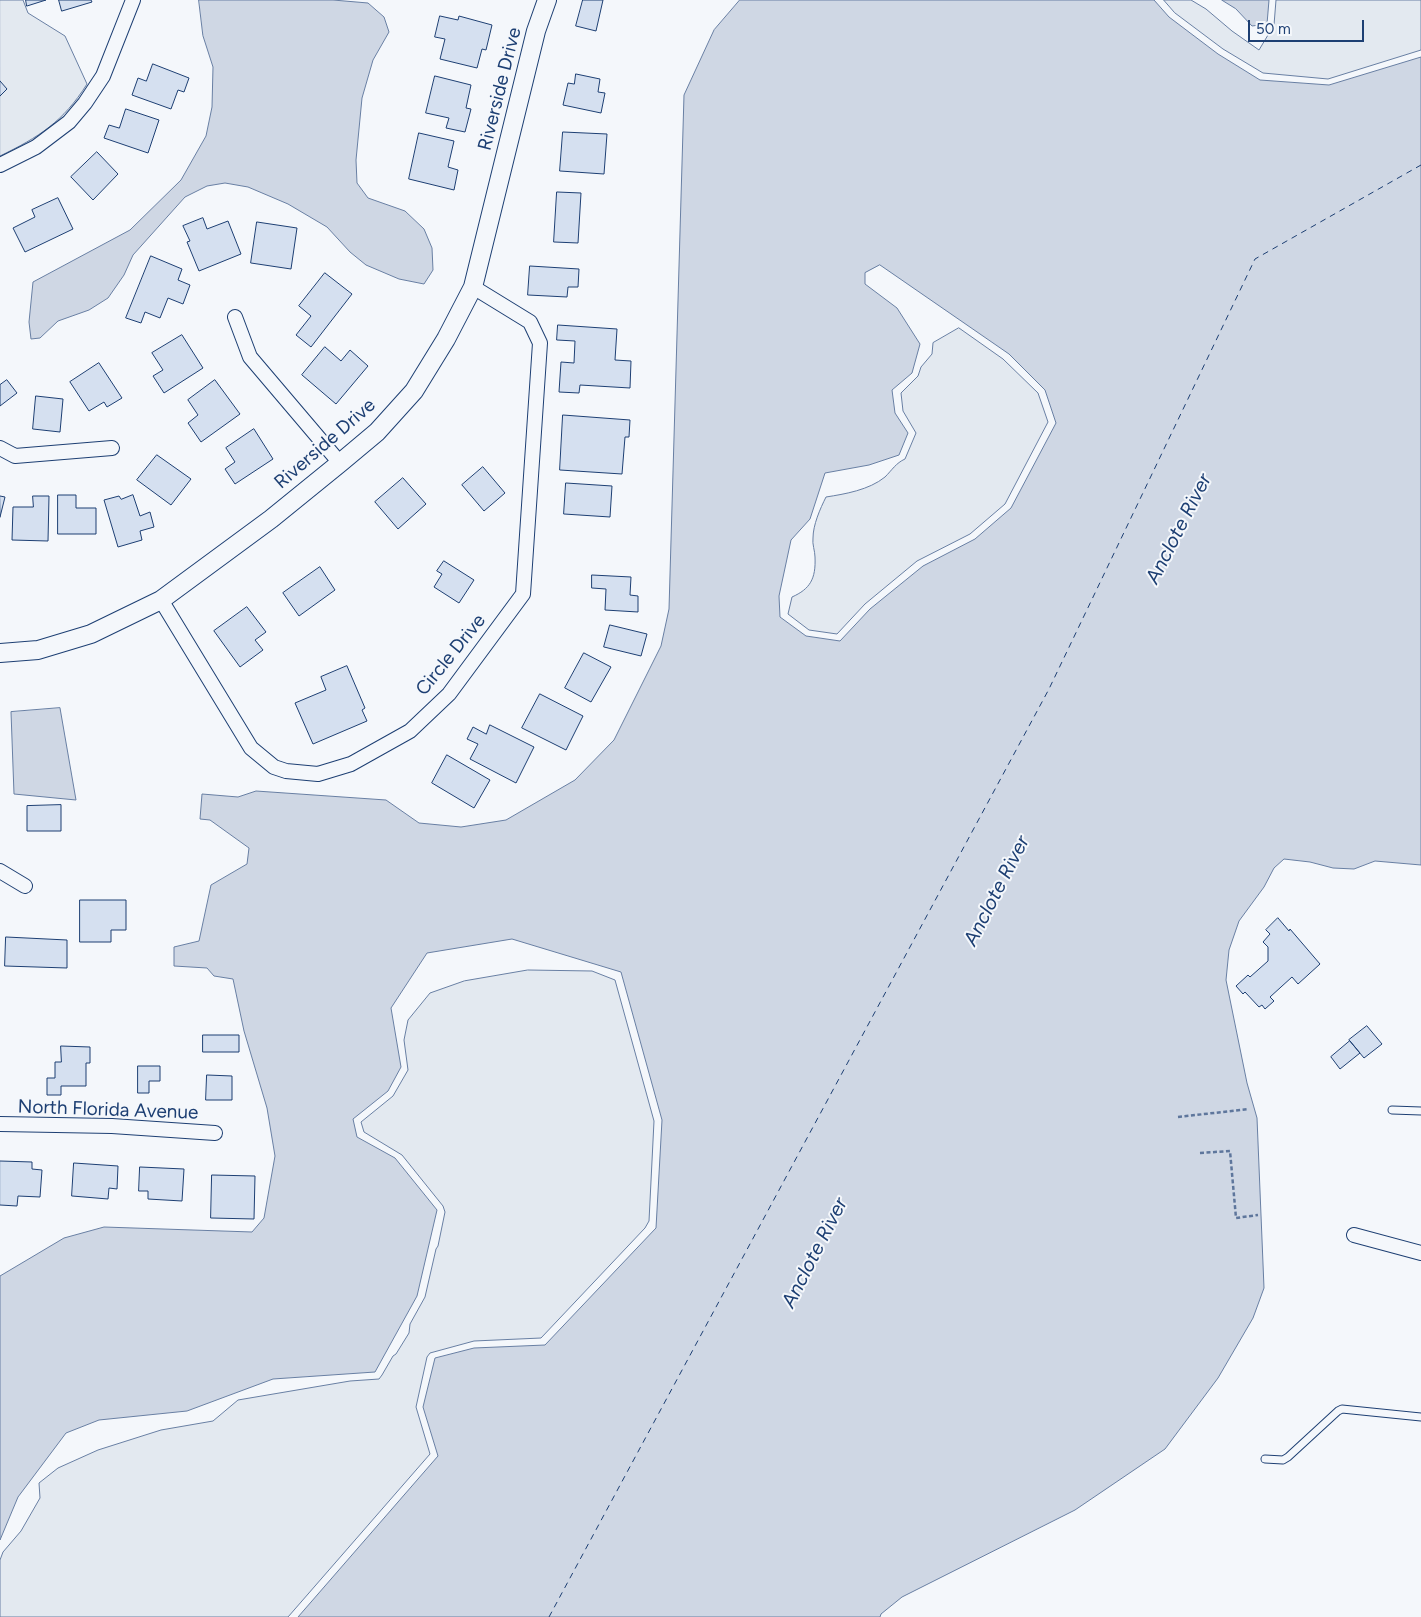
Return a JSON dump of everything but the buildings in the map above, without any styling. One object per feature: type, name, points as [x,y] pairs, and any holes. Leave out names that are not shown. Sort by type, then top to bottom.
[{"type":"street","points":[[0,165],[36,147],[69,122],[85,103],[103,76],[133,0]]},
{"type":"street","name":"Riverside Drive","points":[[0,653],[38,650],[91,634],[161,600],[271,519],[340,463],[377,432],[414,391],[446,339],[473,287],[536,31],[547,0]]},
{"type":"street","name":"Circle Drive","points":[[161,600],[251,748],[274,767],[286,771],[318,774],[351,764],[410,731],[448,694],[523,594],[540,343],[530,322],[473,287]]},
{"type":"street","points":[[235,317],[250,357],[340,463]]},
{"type":"street","points":[[0,448],[14,456],[112,448]]},
{"type":"street","points":[[0,871],[25,886]]},
{"type":"street","name":"North Florida Avenue","points":[[0,1124],[112,1126],[215,1133]]},
{"type":"street","points":[[1354,1235],[1421,1253]]},
{"type":"lane","points":[[1392,1110],[1421,1112]]},
{"type":"lane","points":[[1265,1459],[1282,1460],[1288,1457],[1342,1408],[1421,1417]]},
{"type":"path","points":[[1178,1116],[1249,1109]]},
{"type":"path","points":[[1200,1153],[1230,1150],[1236,1218],[1258,1215]]},
{"type":"shaded area","points":[[0,0],[23,0],[28,13],[65,36],[87,84],[69,109],[49,127],[27,142],[0,156]]},
{"type":"shaded area","points":[[1164,0],[1191,0],[1206,9],[1259,50],[1274,25],[1276,0],[1421,0],[1421,50],[1328,79],[1263,73],[1223,49],[1175,13]]},
{"type":"shaded area","points":[[959,328],[1003,359],[1038,393],[1048,422],[1005,504],[970,534],[917,561],[865,604],[837,634],[809,630],[788,614],[792,597],[807,587],[813,577],[815,555],[813,533],[817,517],[826,497],[849,493],[872,485],[885,477],[905,459],[916,433],[903,411],[901,393],[918,376],[921,367],[932,354],[933,343]]},
{"type":"shaded area","points":[[528,970],[592,971],[615,980],[654,1121],[649,1221],[645,1228],[541,1338],[474,1341],[430,1353],[427,1357],[416,1407],[430,1454],[288,1617],[0,1617],[0,1560],[3,1552],[21,1531],[40,1498],[39,1483],[58,1468],[98,1450],[161,1430],[213,1421],[238,1400],[350,1381],[379,1379],[409,1333],[410,1324],[425,1297],[445,1212],[443,1206],[402,1155],[364,1132],[361,1122],[393,1096],[408,1070],[404,1040],[408,1020],[430,993],[464,981]]},
{"type":"water","points":[[199,0],[333,0],[368,3],[384,17],[389,32],[373,60],[362,98],[356,160],[357,183],[368,198],[405,211],[424,229],[432,248],[433,270],[424,284],[399,279],[366,265],[350,252],[327,227],[288,204],[248,187],[225,183],[207,186],[185,197],[133,255],[124,275],[108,298],[89,310],[58,321],[40,338],[31,339],[29,322],[33,282],[130,230],[181,180],[206,136],[212,107],[213,67],[203,36]]},
{"type":"water","name":"Anclote River","points":[[740,0],[1154,0],[1169,17],[1218,54],[1260,80],[1329,85],[1421,57],[1421,865],[1375,861],[1354,869],[1333,868],[1310,862],[1284,859],[1274,868],[1264,887],[1239,921],[1229,950],[1226,980],[1247,1083],[1257,1118],[1264,1288],[1253,1318],[1218,1378],[1165,1449],[1075,1510],[902,1597],[881,1614],[880,1617],[298,1617],[438,1456],[423,1407],[435,1358],[474,1348],[545,1345],[656,1228],[662,1120],[621,972],[512,939],[427,953],[391,1008],[401,1067],[388,1091],[353,1119],[357,1137],[395,1158],[437,1210],[417,1296],[375,1372],[273,1379],[187,1411],[99,1420],[66,1433],[18,1497],[0,1540],[0,1276],[64,1238],[104,1227],[252,1232],[264,1218],[275,1156],[267,1108],[244,1031],[233,979],[214,976],[207,968],[174,966],[174,947],[199,941],[211,885],[247,864],[249,848],[210,820],[200,819],[202,794],[238,797],[256,791],[386,800],[419,823],[461,827],[506,820],[575,780],[614,740],[661,646],[669,609],[684,95],[714,30]],"holes":[[[880,265],[1009,354],[1045,390],[1056,423],[1011,508],[975,539],[923,566],[870,609],[840,641],[806,636],[780,617],[779,596],[791,540],[810,519],[825,473],[869,465],[899,455],[908,433],[895,413],[892,390],[912,373],[920,344],[897,308],[865,284],[865,273]]]},
{"type":"water","points":[[1222,0],[1269,0],[1267,24],[1252,26],[1236,9]]},
{"type":"water","points":[[60,708],[76,800],[14,794],[11,712]]},
{"type":"ferry route","points":[[549,1617],[1049,689],[1255,259],[1421,165]]}]
